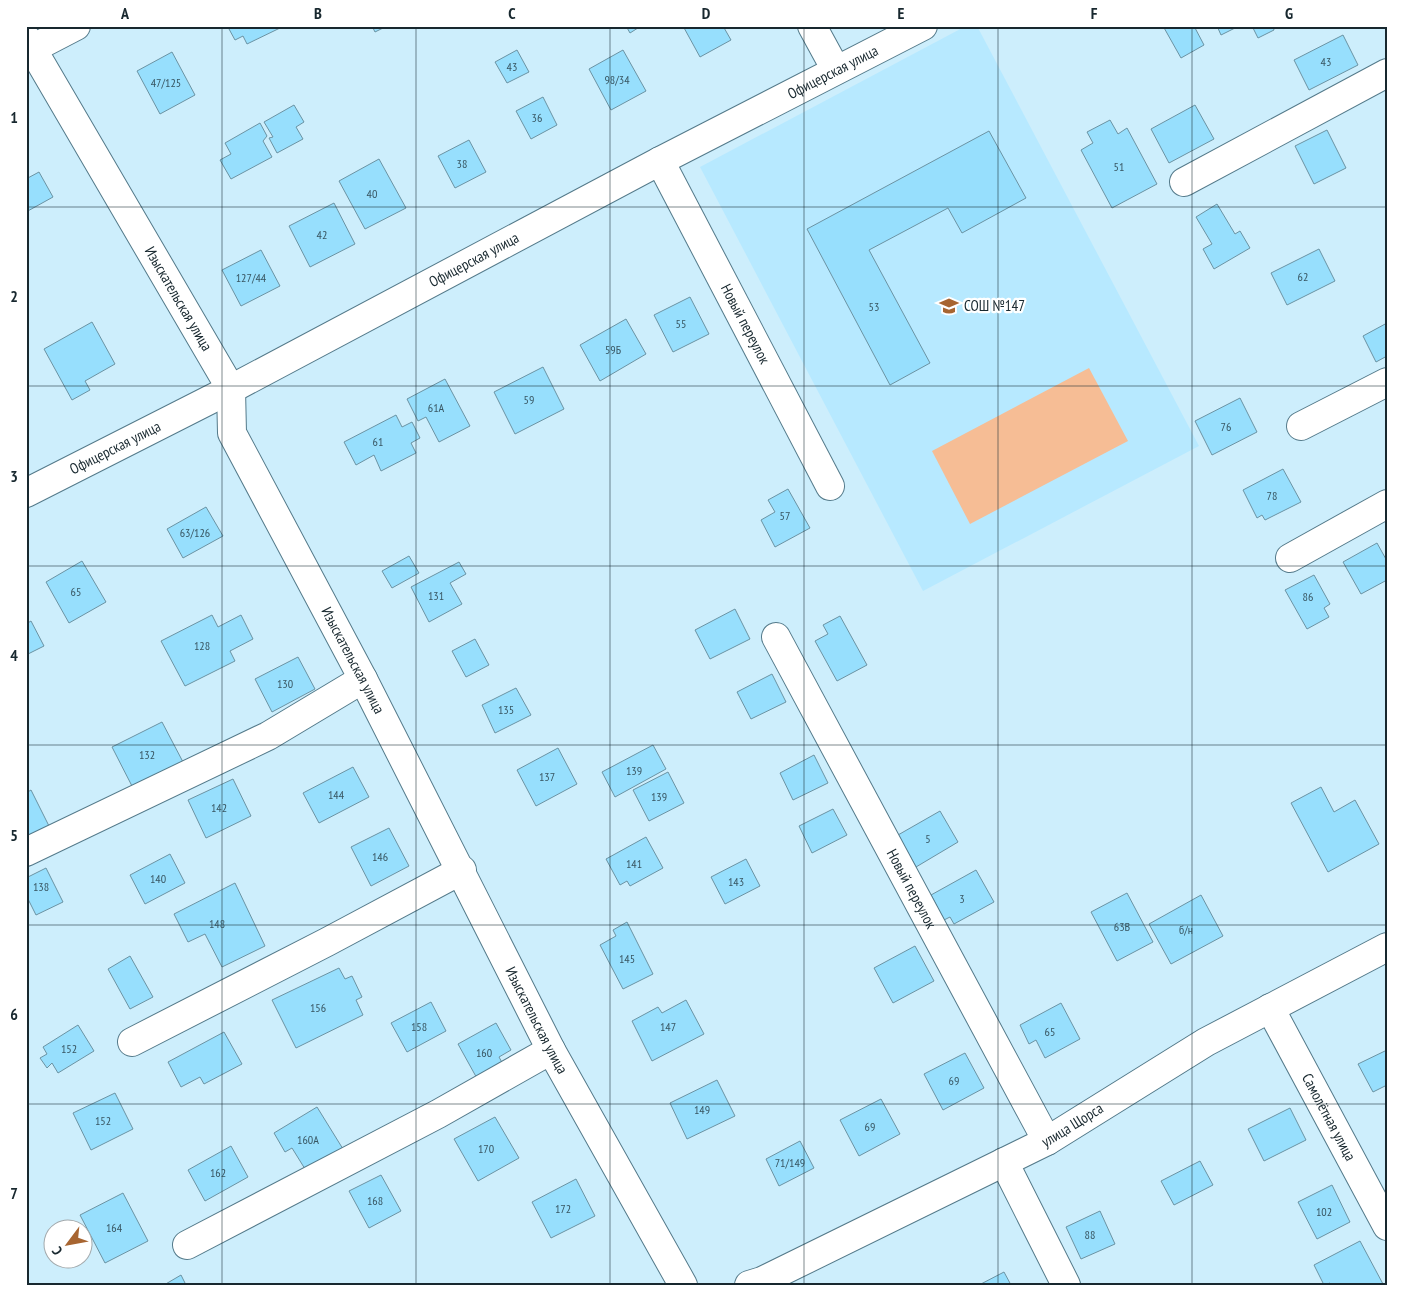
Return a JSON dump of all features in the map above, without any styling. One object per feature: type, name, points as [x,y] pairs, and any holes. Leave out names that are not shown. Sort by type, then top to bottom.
[{"type":"street","points":[[28,46],[76,26]]},
{"type":"street","points":[[812,26],[836,70]]},
{"type":"street","name":"Офицерская улица","points":[[26,493],[231,389],[922,26]]},
{"type":"street","name":"Изыскательская улица","points":[[28,46],[231,389],[232,433],[364,679],[462,870],[551,1050],[683,1285]]},
{"type":"street","points":[[1184,182],[1387,73]]},
{"type":"street","name":"Новый переулок","points":[[660,162],[830,486]]},
{"type":"street","points":[[1301,426],[1387,382]]},
{"type":"street","points":[[1290,558],[1387,504]]},
{"type":"street","name":"Новый переулок","points":[[776,637],[1048,1141]]},
{"type":"street","points":[[26,852],[268,736],[364,679]]},
{"type":"street","points":[[132,1042],[462,870]]},
{"type":"street","name":"улица Щорса","points":[[749,1285],[762,1281],[1048,1141],[1206,1042],[1387,948]]},
{"type":"street","name":"Самолётная улица","points":[[1270,1008],[1387,1226]]},
{"type":"street","points":[[188,1245],[438,1114],[551,1050]]},
{"type":"street","points":[[1004,1162],[1066,1285]]},
{"type":"shaded area","name":"СОШ №147","points":[[966,26],[977,26],[1199,446],[923,591],[700,167]]},
{"type":"shaded area","points":[[1089,368],[1128,441],[970,524],[932,451]]},
{"type":"building","points":[[234,26],[279,26],[280,28],[247,44],[243,36],[235,40],[229,29]]},
{"type":"building","points":[[372,26],[387,26],[375,32]]},
{"type":"building","points":[[626,26],[641,26],[630,33]]},
{"type":"building","points":[[683,26],[723,26],[731,40],[700,57]]},
{"type":"building","points":[[1163,26],[1194,26],[1204,45],[1181,58]]},
{"type":"building","points":[[1217,26],[1239,26],[1221,35]]},
{"type":"building","points":[[1252,26],[1273,26],[1274,30],[1258,38]]},
{"type":"building","points":[[1343,35],[1358,65],[1309,90],[1294,60]]},
{"type":"building","points":[[517,50],[529,72],[507,83],[495,62]]},
{"type":"building","points":[[623,50],[646,91],[611,110],[589,69]]},
{"type":"building","points":[[172,52],[195,95],[160,114],[137,71]]},
{"type":"building","points":[[543,97],[557,125],[531,139],[516,111]]},
{"type":"building","points":[[294,105],[304,122],[296,127],[303,139],[277,153],[269,138],[273,137],[264,122]]},
{"type":"building","points":[[1195,105],[1214,139],[1169,163],[1151,129]]},
{"type":"building","points":[[1110,120],[1118,134],[1127,128],[1157,184],[1112,208],[1081,150],[1093,143],[1087,132]]},
{"type":"building","points":[[260,123],[267,136],[263,141],[272,157],[231,179],[220,160],[231,154],[225,143]]},
{"type":"building","points":[[1327,130],[1346,168],[1314,184],[1295,146]]},
{"type":"building","points":[[989,131],[1026,198],[962,233],[948,208],[869,250],[930,363],[890,385],[807,229]]},
{"type":"building","points":[[469,140],[486,172],[455,188],[438,156]]},
{"type":"building","points":[[379,159],[406,208],[365,229],[339,181]]},
{"type":"building","points":[[39,172],[53,197],[26,212],[26,179]]},
{"type":"building","points":[[334,203],[355,244],[310,267],[289,226]]},
{"type":"building","points":[[1217,204],[1235,234],[1240,231],[1250,248],[1214,269],[1203,249],[1212,244],[1196,217]]},
{"type":"building","points":[[1319,249],[1335,281],[1287,305],[1271,273]]},
{"type":"building","points":[[261,250],[280,286],[241,306],[222,270]]},
{"type":"building","points":[[690,297],[709,334],[673,352],[654,315]]},
{"type":"building","points":[[626,319],[646,354],[600,381],[580,345]]},
{"type":"building","points":[[92,322],[115,364],[85,381],[90,390],[72,400],[44,349]]},
{"type":"building","points":[[1387,323],[1387,356],[1376,362],[1363,336]]},
{"type":"building","points":[[543,367],[564,409],[515,434],[494,392]]},
{"type":"building","points":[[445,379],[470,426],[439,442],[426,417],[418,421],[407,399]]},
{"type":"building","points":[[1240,398],[1257,432],[1212,455],[1195,421]]},
{"type":"building","points":[[396,415],[402,427],[412,422],[420,438],[411,443],[416,453],[381,471],[374,455],[356,465],[344,442]]},
{"type":"building","points":[[1283,469],[1301,502],[1265,520],[1262,515],[1257,518],[1243,490]]},
{"type":"building","points":[[788,489],[810,528],[775,547],[761,520],[775,512],[768,500]]},
{"type":"building","points":[[206,507],[223,536],[183,558],[167,529]]},
{"type":"building","points":[[1377,543],[1387,561],[1387,580],[1361,594],[1343,562]]},
{"type":"building","points":[[409,556],[419,573],[392,588],[382,571]]},
{"type":"building","points":[[82,561],[106,602],[69,623],[46,582]]},
{"type":"building","points":[[459,562],[466,574],[450,583],[462,604],[429,622],[411,587]]},
{"type":"building","points":[[1314,575],[1330,604],[1324,608],[1329,617],[1307,629],[1285,590]]},
{"type":"building","points":[[735,609],[750,639],[710,659],[695,630]]},
{"type":"building","points":[[212,615],[218,627],[241,615],[253,639],[230,651],[235,661],[185,686],[161,641]]},
{"type":"building","points":[[840,616],[867,665],[837,681],[815,641],[828,634],[823,625]]},
{"type":"building","points":[[31,621],[44,646],[26,655],[26,624]]},
{"type":"building","points":[[475,639],[489,665],[466,677],[452,651]]},
{"type":"building","points":[[298,657],[315,689],[272,712],[255,679]]},
{"type":"building","points":[[772,674],[786,702],[751,719],[737,692]]},
{"type":"building","points":[[516,688],[531,715],[495,733],[482,705]]},
{"type":"building","points":[[162,722],[183,762],[133,788],[112,747]]},
{"type":"building","points":[[653,745],[666,769],[615,797],[602,772]]},
{"type":"building","points":[[558,748],[577,784],[536,806],[517,770]]},
{"type":"building","points":[[814,755],[828,783],[793,800],[780,773]]},
{"type":"building","points":[[353,767],[369,797],[319,823],[303,793]]},
{"type":"building","points":[[668,772],[684,803],[649,821],[633,790]]},
{"type":"building","points":[[233,779],[251,816],[206,838],[188,800]]},
{"type":"building","points":[[1321,787],[1334,812],[1355,800],[1379,844],[1328,872],[1291,803]]},
{"type":"building","points":[[31,790],[50,828],[26,840],[26,793]]},
{"type":"building","points":[[833,809],[847,835],[812,853],[799,826]]},
{"type":"building","points":[[940,811],[958,842],[916,867],[898,835]]},
{"type":"building","points":[[389,828],[409,866],[371,886],[351,847]]},
{"type":"building","points":[[646,837],[663,868],[630,886],[627,881],[620,885],[606,859]]},
{"type":"building","points":[[170,854],[185,883],[145,904],[130,875]]},
{"type":"building","points":[[746,859],[760,886],[725,904],[711,877]]},
{"type":"building","points":[[46,868],[63,902],[36,915],[26,895],[26,878]]},
{"type":"building","points":[[976,870],[994,902],[954,924],[950,917],[944,920],[931,895]]},
{"type":"building","points":[[235,883],[265,946],[222,967],[205,934],[188,942],[174,914]]},
{"type":"building","points":[[1127,893],[1153,942],[1117,961],[1091,912]]},
{"type":"building","points":[[1201,895],[1223,936],[1171,964],[1149,924]]},
{"type":"building","points":[[627,922],[653,974],[623,989],[600,945],[616,936],[613,930]]},
{"type":"building","points":[[915,946],[934,981],[893,1003],[874,968]]},
{"type":"building","points":[[130,956],[153,997],[130,1009],[108,969]]},
{"type":"building","points":[[339,968],[345,979],[352,976],[362,997],[356,1000],[363,1015],[296,1048],[272,1000]]},
{"type":"building","points":[[686,1000],[704,1034],[652,1061],[632,1021],[658,1007],[662,1013]]},
{"type":"building","points":[[431,1002],[446,1031],[407,1052],[391,1023]]},
{"type":"building","points":[[1061,1003],[1080,1039],[1045,1058],[1036,1040],[1029,1044],[1020,1025]]},
{"type":"building","points":[[496,1023],[511,1050],[499,1057],[505,1068],[479,1082],[458,1044]]},
{"type":"building","points":[[78,1025],[94,1051],[58,1073],[52,1063],[47,1068],[40,1058],[47,1054],[43,1047]]},
{"type":"building","points":[[224,1032],[242,1064],[204,1084],[200,1077],[181,1087],[168,1062]]},
{"type":"building","points":[[1387,1050],[1387,1085],[1373,1092],[1358,1064]]},
{"type":"building","points":[[965,1053],[984,1088],[943,1110],[924,1074]]},
{"type":"building","points":[[717,1080],[735,1116],[687,1139],[670,1103]]},
{"type":"building","points":[[115,1093],[133,1129],[91,1150],[73,1113]]},
{"type":"building","points":[[881,1099],[900,1134],[859,1156],[840,1120]]},
{"type":"building","points":[[317,1107],[343,1149],[310,1177],[292,1148],[285,1152],[274,1133]]},
{"type":"building","points":[[1290,1108],[1306,1140],[1264,1161],[1248,1129]]},
{"type":"building","points":[[495,1117],[519,1158],[478,1181],[454,1139]]},
{"type":"building","points":[[800,1141],[814,1168],[779,1186],[766,1159]]},
{"type":"building","points":[[231,1146],[248,1177],[205,1201],[188,1170]]},
{"type":"building","points":[[1200,1161],[1213,1185],[1174,1205],[1161,1181]]},
{"type":"building","points":[[381,1175],[401,1211],[369,1228],[349,1191]]},
{"type":"building","points":[[576,1179],[595,1216],[551,1238],[532,1202]]},
{"type":"building","points":[[1332,1185],[1350,1222],[1317,1239],[1298,1202]]},
{"type":"building","points":[[123,1193],[148,1241],[105,1263],[92,1238],[92,1218],[82,1218],[80,1215]]},
{"type":"building","points":[[1100,1211],[1115,1244],[1081,1259],[1066,1227]]},
{"type":"building","points":[[1360,1241],[1383,1284],[1331,1285],[1330,1283],[1324,1285],[1314,1265]]},
{"type":"building","points":[[1004,1272],[1011,1285],[979,1285]]},
{"type":"building","points":[[181,1275],[186,1285],[164,1285]]},
{"type":"place","name":"СОШ №147","points":[[949,306]]}]
